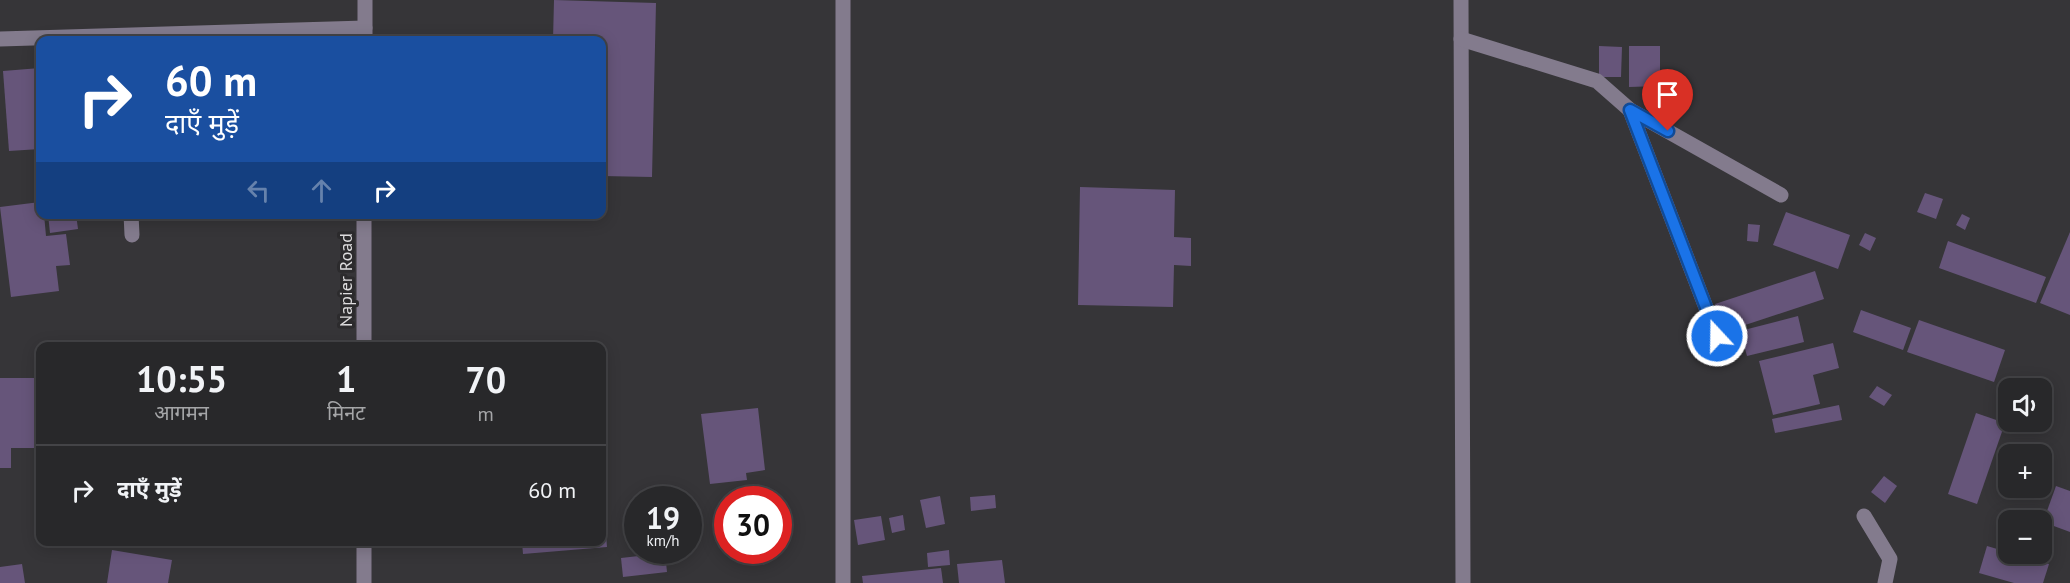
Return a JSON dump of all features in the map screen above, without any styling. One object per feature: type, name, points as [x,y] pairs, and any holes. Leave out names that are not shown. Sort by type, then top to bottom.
[{"type":"street","points":[[246,36],[365,34],[365,0]]},
{"type":"street","points":[[843,0],[843,583]]},
{"type":"street","points":[[1461,0],[1463,583]]},
{"type":"street","points":[[0,39],[36,39]]},
{"type":"street","points":[[1461,39],[1597,81],[1630,110],[1781,195]]},
{"type":"street","points":[[1630,110],[1725,357]]},
{"type":"street","points":[[131,219],[132,236]]},
{"type":"street","name":"Napier Road","points":[[364,219],[364,342]]},
{"type":"street","points":[[1864,516],[1890,559],[1885,583]]},
{"type":"street","points":[[364,546],[364,583]]},
{"type":"building","points":[[554,0],[656,3],[652,177],[606,176],[606,36],[553,36]]},
{"type":"building","points":[[1599,46],[1622,47],[1621,77],[1599,77]]},
{"type":"building","points":[[1629,46],[1660,46],[1660,86],[1629,87]]},
{"type":"building","points":[[36,68],[36,149],[9,151],[3,71]]},
{"type":"building","points":[[1080,187],[1175,190],[1174,237],[1191,238],[1191,266],[1174,265],[1173,307],[1078,305]]},
{"type":"building","points":[[1925,193],[1943,199],[1936,219],[1917,212]]},
{"type":"building","points":[[36,202],[36,219],[44,219],[46,236],[66,234],[70,265],[56,266],[59,291],[11,297],[0,207]]},
{"type":"building","points":[[1786,212],[1850,235],[1838,269],[1773,245]]},
{"type":"building","points":[[1962,214],[1970,218],[1965,230],[1956,225]]},
{"type":"building","points":[[49,219],[77,219],[78,229],[50,233]]},
{"type":"building","points":[[1748,224],[1760,225],[1758,242],[1747,241]]},
{"type":"building","points":[[2070,232],[2070,315],[2040,303]]},
{"type":"building","points":[[1865,233],[1876,238],[1870,251],[1859,245]]},
{"type":"building","points":[[1948,241],[2046,277],[2036,303],[1939,268]]},
{"type":"building","points":[[1815,271],[1824,299],[1724,332],[1715,304]]},
{"type":"building","points":[[1861,310],[1911,328],[1903,350],[1853,332]]},
{"type":"building","points":[[1798,316],[1804,342],[1747,356],[1740,331]]},
{"type":"building","points":[[1919,320],[2005,350],[1994,382],[1907,352]]},
{"type":"building","points":[[1833,343],[1839,368],[1813,375],[1820,404],[1773,415],[1759,361]]},
{"type":"building","points":[[0,378],[36,378],[36,448],[11,448],[11,468],[0,468]]},
{"type":"building","points":[[1877,386],[1892,395],[1884,406],[1869,397]]},
{"type":"building","points":[[1839,405],[1842,420],[1775,433],[1772,419]]},
{"type":"building","points":[[758,408],[765,470],[746,473],[747,480],[710,484],[701,414]]},
{"type":"building","points":[[1976,413],[1998,421],[1998,432],[2002,432],[1977,504],[1948,494]]},
{"type":"building","points":[[1884,476],[1897,486],[1885,503],[1871,492]]},
{"type":"building","points":[[2056,486],[2070,491],[2070,532],[2052,525],[2052,510],[2047,510]]},
{"type":"building","points":[[995,495],[996,508],[971,511],[970,497]]},
{"type":"building","points":[[940,496],[945,524],[926,528],[920,500]]},
{"type":"building","points":[[903,515],[905,530],[892,533],[889,518]]},
{"type":"building","points":[[881,516],[885,540],[858,545],[854,520]]},
{"type":"building","points":[[606,534],[607,547],[523,554],[522,546],[606,546]]},
{"type":"building","points":[[1987,546],[1998,549],[1998,564],[2049,564],[2043,583],[2014,583],[1979,573]]},
{"type":"building","points":[[112,550],[172,560],[168,583],[107,583]]},
{"type":"building","points":[[949,550],[950,565],[928,567],[927,553]]},
{"type":"building","points":[[621,558],[624,558],[624,564],[666,564],[667,572],[623,577]]},
{"type":"building","points":[[1002,560],[1005,583],[959,583],[957,564]]},
{"type":"building","points":[[22,564],[25,583],[0,583],[0,567]]},
{"type":"building","points":[[941,568],[943,583],[863,583],[862,576]]},
{"type":"route","points":[[1668,131],[1630,110],[1717,336]]}]
